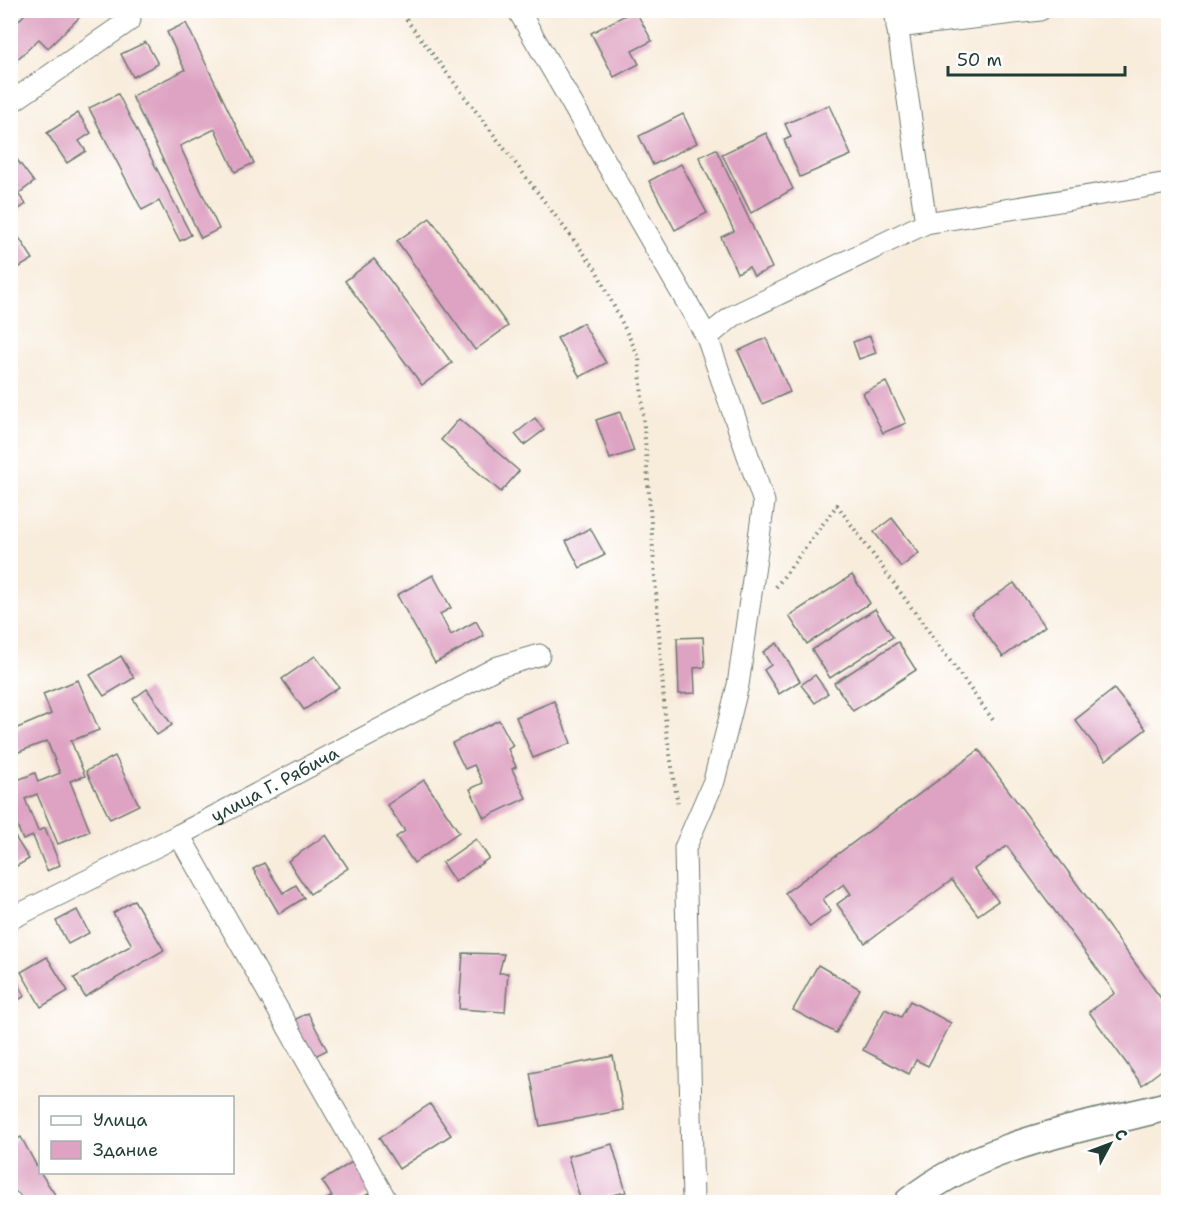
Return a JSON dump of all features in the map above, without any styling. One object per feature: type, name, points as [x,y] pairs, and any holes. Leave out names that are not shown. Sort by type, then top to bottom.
[{"type":"street","points":[[518,10],[707,337],[764,502],[738,685],[714,781],[685,848],[693,1203]]},
{"type":"street","points":[[926,224],[896,19],[1040,10]]},
{"type":"street","points":[[10,103],[127,16]]},
{"type":"street","points":[[707,337],[732,316],[926,224],[1168,183]]},
{"type":"street","name":"улица Г. Рябича","points":[[10,918],[179,835],[498,667],[539,654]]},
{"type":"street","points":[[179,835],[387,1203]]},
{"type":"street","points":[[909,1203],[934,1182],[998,1150],[1168,1106]]},
{"type":"path","points":[[399,10],[595,268],[639,357],[666,729],[685,848]]},
{"type":"path","points":[[774,589],[837,505],[993,720]]},
{"type":"building","points":[[29,10],[76,10],[81,16],[48,48],[39,39],[10,66],[10,19],[15,24]]},
{"type":"building","points":[[635,10],[652,41],[632,51],[639,64],[614,77],[591,33]]},
{"type":"building","points":[[186,23],[254,163],[235,172],[215,129],[180,146],[219,229],[201,238],[132,96],[185,70],[167,32]]},
{"type":"building","points":[[146,42],[158,64],[133,77],[121,54]]},
{"type":"building","points":[[118,94],[191,235],[180,241],[159,201],[142,210],[89,108]]},
{"type":"building","points":[[829,105],[851,155],[800,177],[784,140],[791,137],[785,124]]},
{"type":"building","points":[[78,113],[91,133],[79,141],[86,151],[67,163],[47,133]]},
{"type":"building","points":[[683,114],[697,143],[653,165],[639,136]]},
{"type":"building","points":[[766,133],[793,189],[751,213],[722,154]]},
{"type":"building","points":[[716,149],[772,268],[754,276],[749,267],[737,273],[721,237],[734,231],[699,157]]},
{"type":"building","points":[[12,153],[34,182],[18,194],[26,204],[15,212],[10,205]]},
{"type":"building","points":[[681,164],[707,213],[675,230],[649,181]]},
{"type":"building","points":[[430,218],[508,326],[475,350],[397,241]]},
{"type":"building","points":[[10,224],[33,259],[10,273]]},
{"type":"building","points":[[374,259],[452,363],[422,385],[345,281]]},
{"type":"building","points":[[583,323],[606,363],[580,377],[557,338]]},
{"type":"building","points":[[870,336],[876,353],[859,359],[853,342]]},
{"type":"building","points":[[766,338],[790,392],[762,404],[738,351]]},
{"type":"building","points":[[886,382],[906,423],[883,433],[863,393]]},
{"type":"building","points":[[620,412],[634,451],[610,459],[596,420]]},
{"type":"building","points":[[535,418],[544,430],[524,445],[515,434]]},
{"type":"building","points":[[459,419],[519,471],[501,492],[441,440]]},
{"type":"building","points":[[892,518],[919,553],[901,567],[874,532]]},
{"type":"building","points":[[590,528],[605,555],[580,568],[566,541]]},
{"type":"building","points":[[433,575],[451,608],[440,614],[451,635],[476,621],[484,636],[435,663],[397,595]]},
{"type":"building","points":[[852,575],[870,603],[807,644],[789,616]]},
{"type":"building","points":[[1014,583],[1045,626],[1003,657],[971,613]]},
{"type":"building","points":[[875,609],[893,637],[830,678],[812,650]]},
{"type":"building","points":[[703,637],[705,667],[694,668],[695,693],[679,694],[677,638]]},
{"type":"building","points":[[898,642],[916,670],[853,711],[834,683]]},
{"type":"building","points":[[777,643],[800,681],[779,694],[764,670],[771,665],[763,652]]},
{"type":"building","points":[[121,656],[134,678],[104,696],[90,675]]},
{"type":"building","points":[[315,656],[339,687],[304,710],[282,679]]},
{"type":"building","points":[[815,675],[828,693],[815,703],[801,685]]},
{"type":"building","points":[[78,680],[99,730],[71,741],[85,776],[70,781],[90,831],[58,844],[37,794],[25,799],[38,831],[45,828],[60,865],[47,871],[33,836],[23,840],[10,809],[10,783],[35,773],[38,782],[60,773],[47,741],[11,755],[16,768],[10,771],[10,731],[51,714],[43,694]]},
{"type":"building","points":[[147,689],[172,725],[157,735],[133,699]]},
{"type":"building","points":[[1114,689],[1146,729],[1106,760],[1075,720]]},
{"type":"building","points":[[554,701],[571,743],[533,758],[516,717]]},
{"type":"building","points":[[499,720],[513,746],[508,749],[516,767],[512,769],[526,798],[484,818],[470,789],[483,783],[474,765],[465,769],[452,743]]},
{"type":"building","points":[[979,750],[1168,1008],[1168,1065],[1142,1085],[1089,1012],[1115,993],[1007,846],[974,869],[998,901],[978,915],[952,880],[865,943],[837,904],[851,894],[844,884],[823,899],[831,911],[810,927],[785,893]]},
{"type":"building","points":[[115,756],[139,805],[110,819],[86,771]]},
{"type":"building","points":[[424,780],[459,832],[414,863],[396,837],[405,831],[387,805]]},
{"type":"building","points":[[10,829],[29,859],[10,870]]},
{"type":"building","points":[[326,835],[348,868],[310,894],[288,861]]},
{"type":"building","points":[[476,839],[489,858],[455,882],[442,863]]},
{"type":"building","points":[[264,863],[283,893],[296,885],[304,898],[279,914],[253,869]]},
{"type":"building","points":[[134,900],[164,950],[85,997],[74,978],[132,945],[113,913]]},
{"type":"building","points":[[77,910],[89,933],[68,944],[56,921]]},
{"type":"building","points":[[463,953],[504,954],[499,973],[508,973],[505,1012],[459,1009]]},
{"type":"building","points":[[47,957],[68,991],[41,1007],[21,972]]},
{"type":"building","points":[[818,965],[860,989],[836,1033],[793,1010]]},
{"type":"building","points":[[10,970],[25,996],[13,1003],[10,999]]},
{"type":"building","points":[[910,1001],[951,1023],[928,1066],[916,1060],[909,1074],[863,1050],[885,1009],[901,1017]]},
{"type":"building","points":[[308,1013],[327,1050],[311,1058],[292,1021]]},
{"type":"building","points":[[613,1056],[623,1110],[540,1126],[530,1073]]},
{"type":"building","points":[[430,1104],[451,1135],[399,1169],[379,1138]]},
{"type":"building","points":[[21,1137],[39,1174],[41,1174],[60,1202],[22,1202],[10,1183],[10,1143]]},
{"type":"building","points":[[612,1144],[626,1192],[581,1202],[568,1156]]},
{"type":"building","points":[[355,1160],[375,1190],[355,1202],[322,1202],[332,1196],[322,1181]]}]
